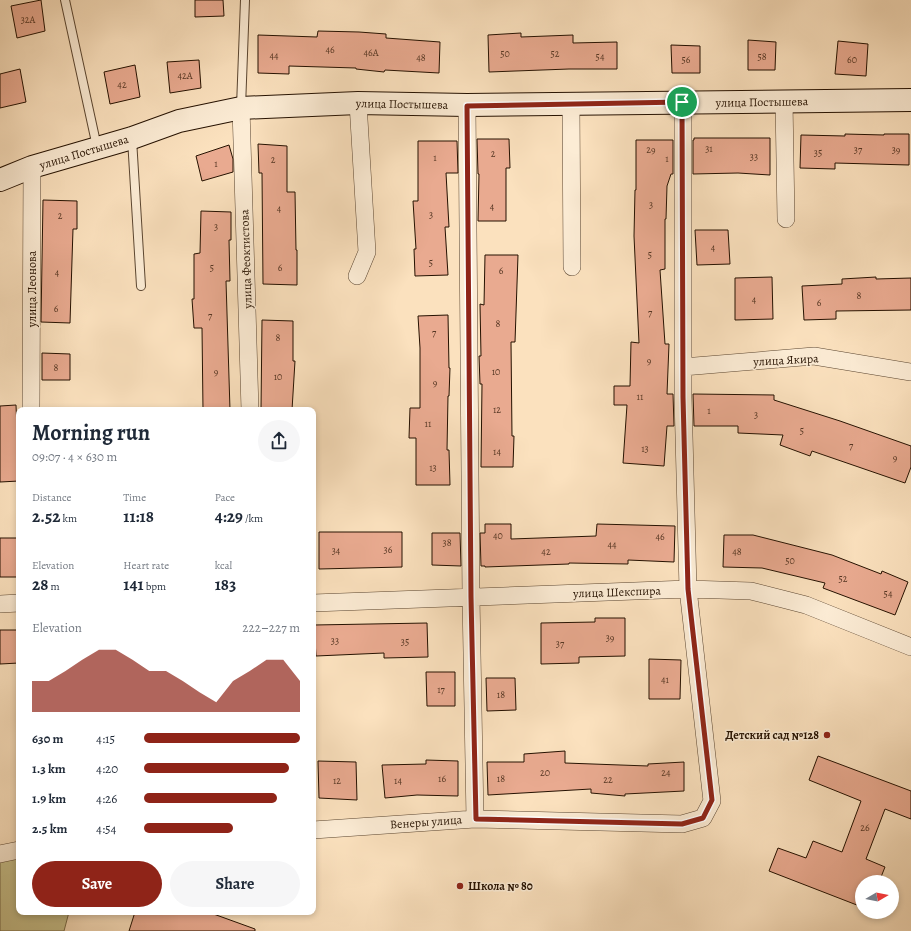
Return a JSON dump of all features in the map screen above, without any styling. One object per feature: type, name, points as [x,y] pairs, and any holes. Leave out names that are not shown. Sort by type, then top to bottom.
[{"type":"street","name":"улица Постышева","points":[[0,180],[97,147],[132,138],[179,121],[241,108],[358,103],[467,106],[911,100]]},
{"type":"street","points":[[784,101],[786,219]]},
{"type":"street","name":"Венеры улица","points":[[316,830],[476,819],[682,824],[703,818],[712,800],[688,589],[684,367],[682,102]]},
{"type":"street","points":[[358,103],[366,252],[358,276]]},
{"type":"street","points":[[570,104],[572,267]]},
{"type":"street","points":[[467,106],[471,597],[476,819]]},
{"type":"street","name":"улица Феоктистова","points":[[241,108],[250,407]]},
{"type":"street","name":"улица Леонова","points":[[31,407],[32,168]]},
{"type":"street","name":"улица Якира","points":[[684,367],[814,356],[911,372]]},
{"type":"street","name":"улица Шекспира","points":[[316,602],[688,589],[751,591],[806,605],[911,647]]},
{"type":"street","points":[[0,604],[16,603]]},
{"type":"street","points":[[0,854],[16,851]]},
{"type":"lane","points":[[65,0],[97,147]]},
{"type":"lane","points":[[241,108],[245,0]]},
{"type":"lane","points":[[132,138],[141,286]]},
{"type":"shaded area","points":[[16,856],[16,915],[68,915],[64,931],[0,931],[0,859]]},
{"type":"building","points":[[41,0],[45,31],[17,38],[11,6]]},
{"type":"building","points":[[195,0],[223,0],[224,16],[195,17]]},
{"type":"building","points":[[318,31],[386,34],[386,38],[440,42],[439,73],[385,70],[384,72],[356,68],[289,66],[289,74],[258,73],[258,35],[317,37]]},
{"type":"building","points":[[521,33],[521,37],[573,35],[573,43],[617,42],[617,69],[489,72],[488,35]]},
{"type":"building","points":[[748,40],[776,42],[775,70],[748,70]]},
{"type":"building","points":[[838,41],[868,44],[866,76],[835,74]]},
{"type":"building","points":[[671,45],[700,46],[700,73],[672,73]]},
{"type":"building","points":[[199,60],[201,88],[170,93],[167,62]]},
{"type":"building","points":[[135,65],[140,97],[110,104],[104,72]]},
{"type":"building","points":[[20,69],[26,102],[0,108],[0,74]]},
{"type":"building","points":[[845,134],[909,134],[909,165],[835,163],[835,169],[800,168],[801,135],[845,136]]},
{"type":"building","points":[[694,138],[770,138],[770,175],[738,173],[693,174]]},
{"type":"building","points":[[477,139],[509,139],[510,168],[506,168],[506,221],[478,221],[479,174]]},
{"type":"building","points":[[636,140],[673,140],[673,174],[671,174],[667,186],[665,219],[665,269],[660,270],[665,344],[669,344],[667,394],[673,394],[674,426],[667,426],[664,466],[623,463],[627,405],[614,405],[614,386],[630,386],[631,342],[639,343],[634,236]]},
{"type":"building","points":[[418,141],[457,141],[458,173],[446,173],[449,227],[445,227],[448,275],[415,276],[414,249],[416,249],[413,201],[418,201]]},
{"type":"building","points":[[258,144],[287,146],[287,192],[295,192],[297,285],[263,284],[262,173],[259,173]]},
{"type":"building","points":[[229,145],[233,159],[233,172],[202,181],[196,156]]},
{"type":"building","points":[[43,200],[77,201],[77,229],[73,229],[70,323],[41,322]]},
{"type":"building","points":[[201,211],[231,212],[231,240],[229,240],[230,281],[226,281],[230,407],[203,407],[202,328],[194,328],[192,299],[194,299],[194,254],[200,253]]},
{"type":"building","points":[[695,230],[728,230],[730,264],[697,265]]},
{"type":"building","points":[[485,255],[518,255],[515,342],[511,342],[512,436],[514,436],[513,467],[481,467],[482,384],[480,384],[479,356],[481,356],[480,304],[484,305]]},
{"type":"building","points":[[772,277],[773,319],[735,320],[735,278]]},
{"type":"building","points":[[876,277],[876,279],[911,278],[911,310],[836,311],[836,319],[804,320],[802,286],[842,284],[842,279]]},
{"type":"building","points":[[448,315],[450,368],[447,450],[449,450],[450,485],[416,485],[416,438],[409,438],[410,408],[420,408],[420,348],[418,316]]},
{"type":"building","points":[[262,320],[293,321],[293,361],[295,361],[292,407],[261,407]]},
{"type":"building","points":[[42,353],[70,354],[70,380],[42,380]]},
{"type":"building","points":[[693,394],[774,395],[774,400],[911,446],[911,467],[905,483],[812,451],[810,456],[780,445],[783,435],[738,433],[738,426],[694,426]]},
{"type":"building","points":[[16,405],[16,481],[0,482],[0,406]]},
{"type":"building","points":[[485,524],[511,524],[511,539],[596,536],[597,524],[675,526],[674,562],[628,560],[628,564],[569,563],[485,567],[481,566],[480,533],[485,533]]},
{"type":"building","points":[[319,532],[402,532],[402,567],[319,569]]},
{"type":"building","points":[[432,533],[460,533],[461,566],[432,565]]},
{"type":"building","points":[[724,535],[753,535],[832,555],[881,574],[882,571],[908,582],[895,615],[823,588],[825,583],[762,568],[723,567]]},
{"type":"building","points":[[0,538],[16,538],[16,577],[0,577]]},
{"type":"building","points":[[595,618],[625,618],[625,656],[579,657],[579,663],[541,664],[541,623],[595,622]]},
{"type":"building","points":[[427,623],[428,657],[384,658],[384,653],[316,656],[316,625]]},
{"type":"building","points":[[0,630],[16,630],[16,663],[0,664]]},
{"type":"building","points":[[649,659],[681,660],[680,699],[649,699]]},
{"type":"building","points":[[426,672],[455,672],[455,706],[427,706]]},
{"type":"building","points":[[486,678],[515,678],[516,710],[487,711]]},
{"type":"building","points":[[565,751],[565,763],[648,766],[648,764],[684,762],[684,791],[625,794],[625,796],[591,793],[591,789],[488,795],[487,762],[524,762],[524,754]]},
{"type":"building","points":[[818,756],[911,791],[911,819],[885,809],[866,859],[885,867],[882,875],[855,875],[855,904],[769,871],[778,848],[806,858],[813,841],[842,852],[861,801],[809,780]]},
{"type":"building","points":[[426,760],[458,761],[458,796],[417,795],[385,798],[382,765],[426,764]]},
{"type":"building","points":[[318,761],[356,762],[357,800],[319,798]]},
{"type":"building","points":[[134,915],[216,915],[255,929],[255,931],[129,931]]},
{"type":"place","name":"Детский сад №128","points":[[827,735]]},
{"type":"place","name":"Школа № 80","points":[[460,886]]},
{"type":"route","points":[[682,102],[683,397],[688,589],[712,800],[703,818],[682,824],[476,819],[471,597],[467,106],[682,102]]}]
